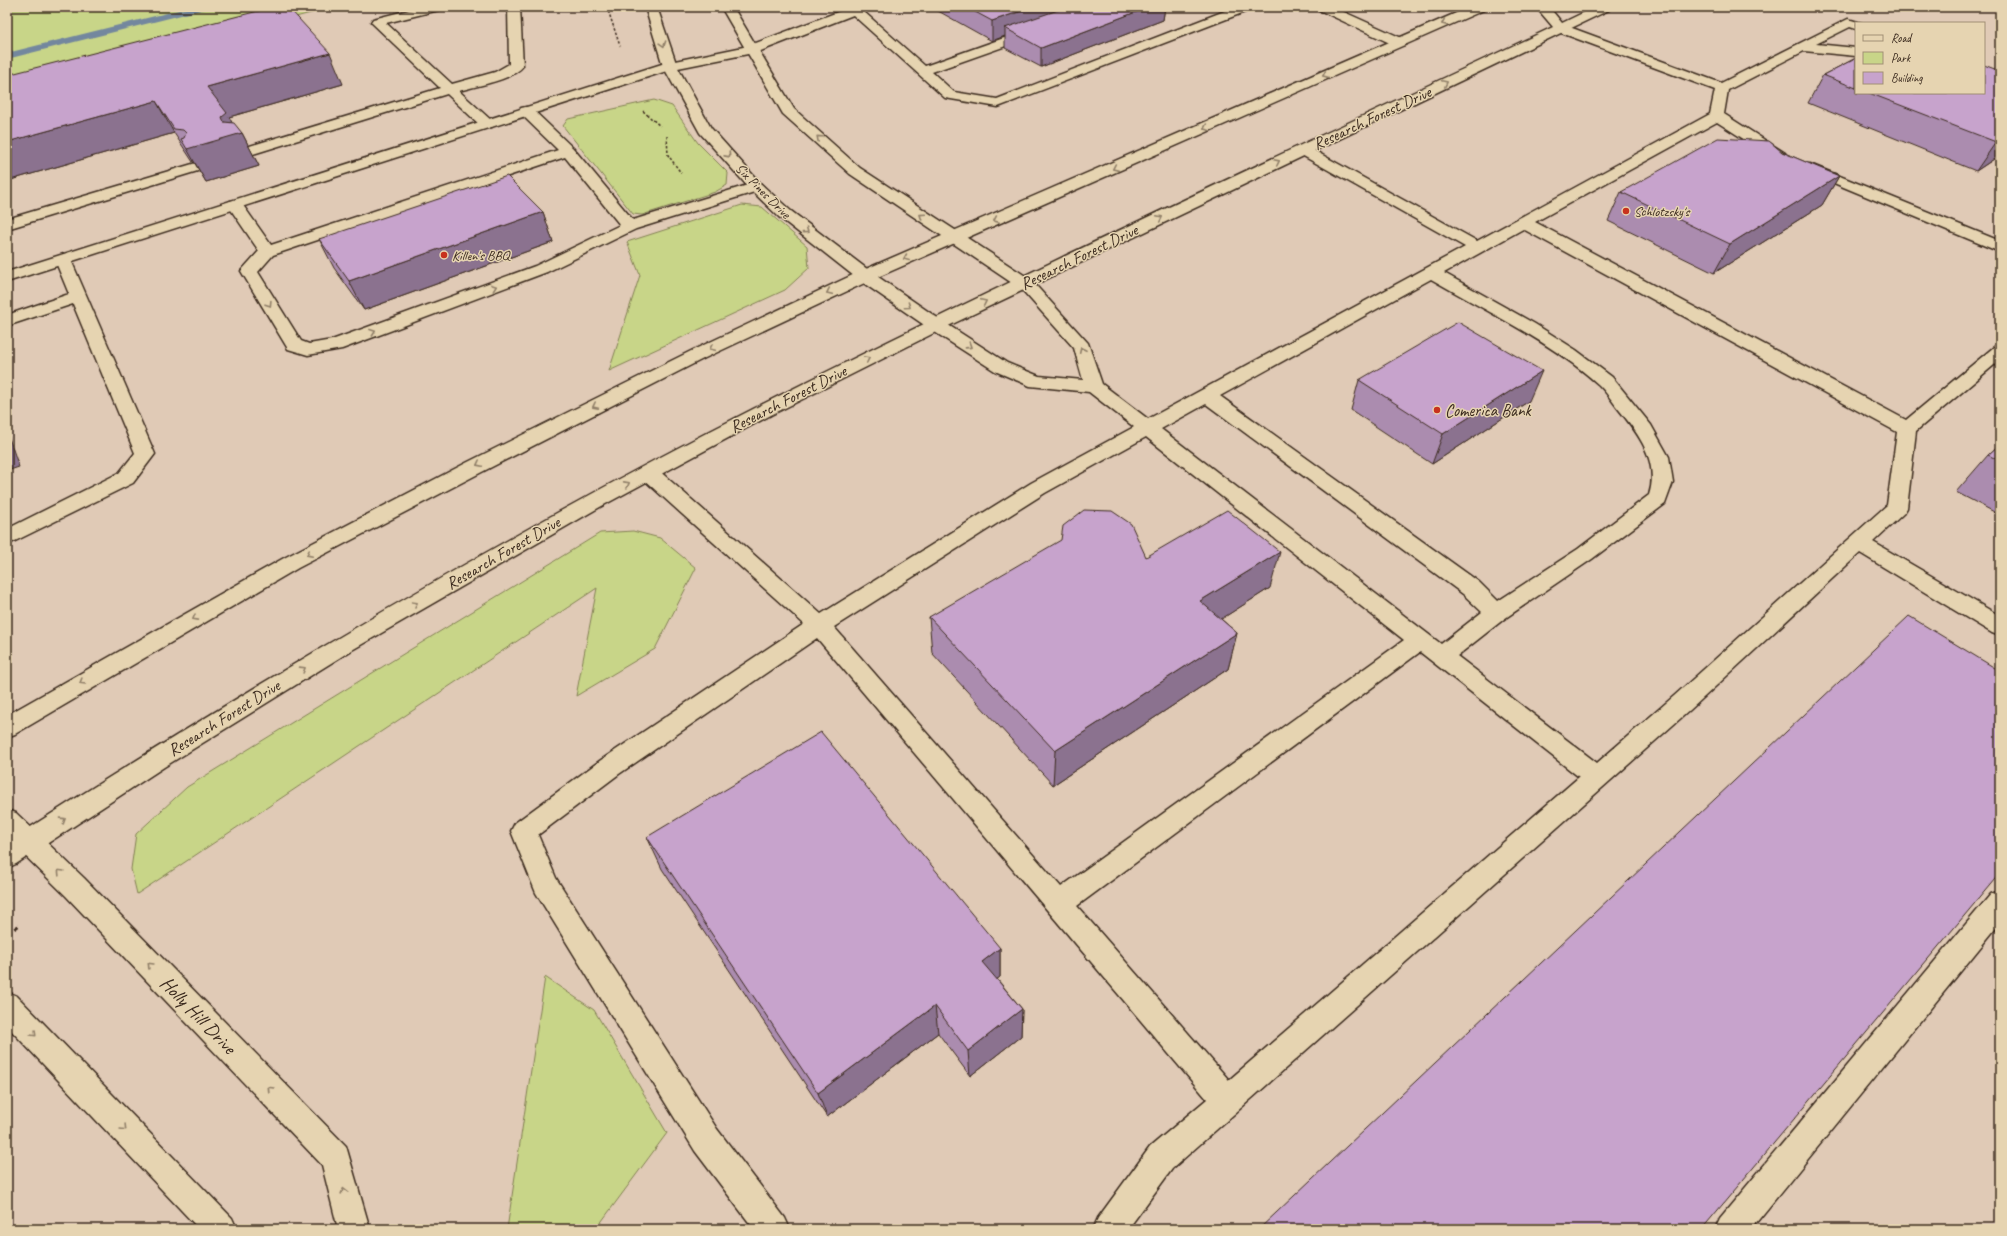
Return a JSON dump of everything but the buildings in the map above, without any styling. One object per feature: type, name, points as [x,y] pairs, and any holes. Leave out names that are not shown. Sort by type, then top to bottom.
[{"type":"main road","points":[[435,7],[377,22],[487,124]]},
{"type":"main road","points":[[248,151],[500,75],[516,66],[514,7]]},
{"type":"main road","name":"Six Pines Drive","points":[[651,7],[670,66],[705,130],[756,187],[785,214],[865,276],[936,325],[1001,367],[1036,382],[1094,387]]},
{"type":"main road","points":[[727,7],[788,111],[855,171],[1024,283],[1082,347],[1094,387],[1597,777]]},
{"type":"main road","points":[[1323,7],[1399,42]]},
{"type":"main road","points":[[7,727],[110,666],[291,563],[472,468],[699,354],[865,276],[955,238],[1480,7]]},
{"type":"main road","points":[[1542,7],[1560,28],[1722,88],[1848,23],[1855,25]]},
{"type":"main road","name":"Research Forest Drive","points":[[7,856],[155,760],[344,644],[593,502],[764,411],[936,325],[1605,7]]},
{"type":"main road","points":[[7,277],[670,66],[753,49],[859,9],[923,72],[950,95],[998,103],[1238,8]]},
{"type":"main road","points":[[923,72],[1044,28]]},
{"type":"main road","points":[[1803,47],[1855,52]]},
{"type":"main road","points":[[1717,116],[1722,88]]},
{"type":"main road","points":[[526,112],[568,151],[630,226]]},
{"type":"main road","points":[[774,1229],[706,1140],[549,892],[524,831],[610,767],[782,649],[1038,488],[1717,116]]},
{"type":"main road","points":[[1717,116],[1775,154],[2000,247]]},
{"type":"main road","points":[[1303,150],[1477,247]]},
{"type":"main road","points":[[568,151],[267,252],[248,271],[294,344],[308,350],[336,346],[542,269],[630,226],[756,187]]},
{"type":"main road","points":[[7,224],[196,167]]},
{"type":"main road","points":[[235,204],[267,252]]},
{"type":"main road","points":[[1523,222],[1907,429]]},
{"type":"main road","points":[[7,538],[126,478],[145,454],[63,260]]},
{"type":"main road","points":[[1432,272],[1529,328],[1570,354],[1606,381],[1642,425],[1659,457],[1663,482],[1658,499],[1585,554],[1496,613],[1441,656]]},
{"type":"main road","points":[[7,321],[79,296]]},
{"type":"main road","points":[[1109,1229],[1161,1158],[1597,777],[1897,508],[1907,429],[2000,352]]},
{"type":"main road","points":[[1207,396],[1471,588],[1496,613]]},
{"type":"main road","points":[[649,473],[820,626],[1227,1100]]},
{"type":"main road","points":[[1859,543],[2000,627]]},
{"type":"main road","points":[[1059,904],[1420,640]]},
{"type":"main road","name":"Holly Hill Drive","points":[[7,821],[30,842],[335,1157],[354,1229]]},
{"type":"main road","points":[[1731,1229],[2000,903]]},
{"type":"main road","points":[[7,1006],[221,1229]]},
{"type":"path","points":[[7,934],[21,924]]},
{"type":"green space","points":[[7,7],[334,7],[7,92]]},
{"type":"green space","points":[[654,100],[672,106],[698,143],[728,173],[727,185],[715,192],[642,215],[633,214],[563,126],[568,119]]},
{"type":"green space","points":[[742,205],[762,207],[807,246],[809,268],[785,290],[609,371],[640,275],[627,242]]},
{"type":"green space","points":[[633,531],[660,538],[696,568],[655,649],[576,696],[597,588],[137,894],[131,869],[136,834],[187,787],[600,533]]},
{"type":"green space","points":[[545,977],[594,1010],[667,1133],[596,1229],[507,1229]]},
{"type":"waterway","points":[[7,56],[202,7]]},
{"type":"place","name":"Schlotzsky's","points":[[1626,211]]},
{"type":"place","name":"Killen's BBQ","points":[[444,255]]},
{"type":"place","name":"Comerica Bank","points":[[1437,410]]}]
